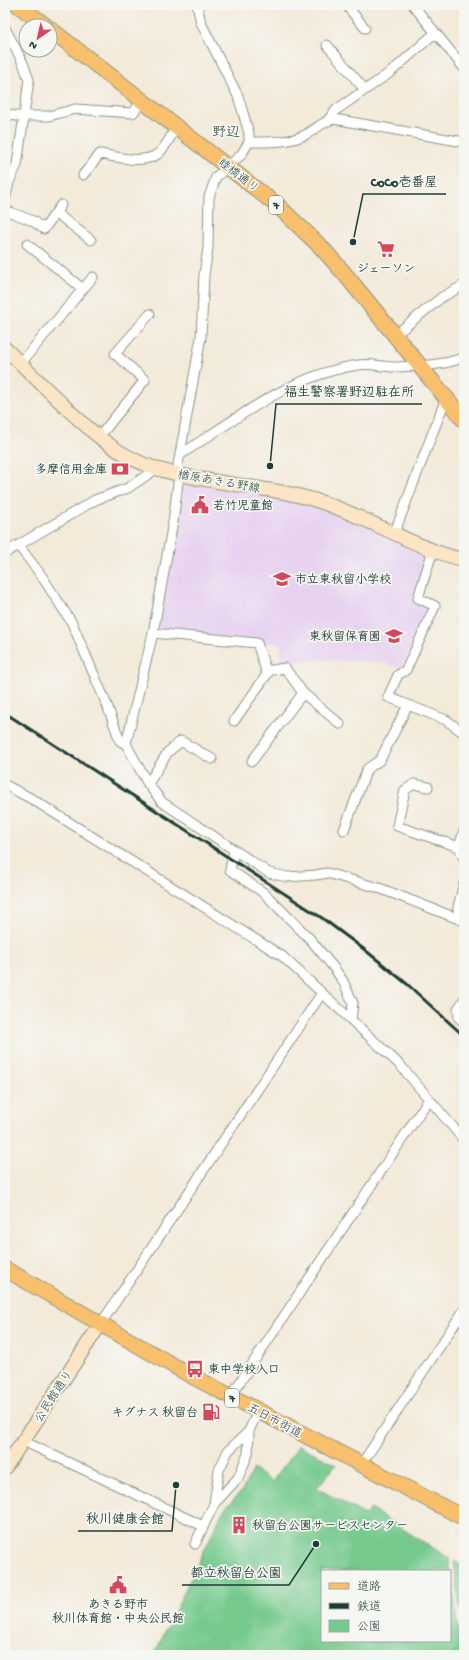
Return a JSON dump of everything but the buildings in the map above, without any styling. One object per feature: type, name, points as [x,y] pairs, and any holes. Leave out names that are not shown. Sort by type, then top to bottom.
[{"type":"main road","points":[[18,5],[35,18]]},
{"type":"main road","name":"睦橋通り","points":[[58,35],[229,166],[278,206],[321,248],[395,335],[464,420]]},
{"type":"main road","name":"楢原あきる野線","points":[[5,348],[20,364],[99,437],[132,459],[156,469],[179,475],[297,495],[343,509],[394,534],[433,550],[464,560]]},
{"type":"main road","name":"五日市街道","points":[[5,1270],[230,1397],[464,1518]]},
{"type":"main road","name":"公民館通り","points":[[5,1468],[100,1325]]},
{"type":"street","points":[[126,744],[153,633],[173,522],[179,475],[178,465],[186,413],[201,337],[204,275],[208,248],[209,197],[216,176],[241,155],[249,142],[249,133],[238,96],[201,23],[197,5]]},
{"type":"street","points":[[346,5],[366,28]]},
{"type":"street","points":[[413,5],[464,68]]},
{"type":"street","points":[[5,28],[23,63],[29,80],[17,165],[5,200]]},
{"type":"street","points":[[249,142],[282,141],[304,136],[328,120],[336,110],[391,72],[435,33]]},
{"type":"street","points":[[327,45],[366,90]]},
{"type":"street","points":[[5,114],[49,116],[74,109],[133,114],[143,100]]},
{"type":"street","points":[[328,120],[334,119],[464,142]]},
{"type":"street","points":[[83,175],[100,154],[130,159],[149,158],[159,153],[177,127]]},
{"type":"street","points":[[5,210],[33,221],[44,228],[61,205]]},
{"type":"street","points":[[56,213],[91,240]]},
{"type":"street","points":[[27,244],[83,289]]},
{"type":"street","points":[[20,364],[93,277]]},
{"type":"street","points":[[395,335],[442,297],[464,285]]},
{"type":"street","points":[[99,437],[145,380],[115,354],[150,314]]},
{"type":"street","points":[[180,455],[299,381],[358,365],[378,364],[393,367],[420,367],[445,364],[464,358]]},
{"type":"street","points":[[394,534],[446,398]]},
{"type":"street","points":[[5,552],[95,500],[128,488],[156,469]]},
{"type":"street","points":[[18,545],[41,575],[72,624],[107,705],[120,741],[126,744],[148,784],[162,802],[269,873],[287,877],[327,873],[378,888],[461,919]]},
{"type":"street","points":[[433,550],[418,598],[435,606],[406,670],[398,675],[388,697],[446,720],[464,732]]},
{"type":"street","points":[[153,633],[256,643],[266,671],[285,668],[304,693],[340,724]]},
{"type":"street","points":[[234,721],[270,670]]},
{"type":"street","points":[[252,762],[304,693]]},
{"type":"street","points":[[344,830],[366,769],[380,760],[408,705]]},
{"type":"street","points":[[148,784],[168,752],[181,740],[212,759]]},
{"type":"street","points":[[428,787],[414,784],[405,790],[397,826],[459,847]]},
{"type":"street","points":[[5,785],[32,799],[282,956],[400,1065],[464,1140]]},
{"type":"street","points":[[464,831],[459,847],[464,859]]},
{"type":"street","points":[[234,850],[230,870],[264,893],[310,939],[343,981],[353,1003],[351,1020]]},
{"type":"street","points":[[461,919],[458,907],[464,884]]},
{"type":"street","points":[[100,1325],[322,993]]},
{"type":"street","points":[[464,1000],[458,1009],[459,1018],[464,1022]]},
{"type":"street","points":[[230,1397],[429,1099]]},
{"type":"street","points":[[361,1465],[464,1310]]},
{"type":"street","points":[[214,1504],[238,1478],[248,1454],[249,1431],[258,1411]]},
{"type":"street","points":[[195,1544],[214,1504],[219,1470],[228,1451],[249,1431]]},
{"type":"street","points":[[23,1441],[204,1526]]},
{"type":"street","points":[[233,1446],[239,1444],[245,1448],[248,1454]]},
{"type":"street","points":[[219,1470],[222,1480],[229,1483],[238,1478]]},
{"type":"shaded area","name":"市立東秋留小学校","points":[[187,483],[238,490],[302,502],[340,514],[424,552],[426,556],[412,602],[427,606],[430,611],[406,662],[402,667],[399,668],[383,663],[330,660],[282,664],[280,644],[158,629],[185,486]]},
{"type":"green space","points":[[299,1445],[336,1465],[317,1488],[365,1515],[371,1509],[449,1558],[451,1570],[321,1570],[321,1642],[451,1642],[451,1573],[462,1655],[154,1655],[223,1511],[243,1489],[253,1469],[272,1482]]},
{"type":"green space","points":[[454,1561],[464,1567],[464,1611],[460,1609]]},
{"type":"railway","points":[[5,713],[322,918],[407,984],[464,1036]]},
{"type":"place","name":"CoCo壱番屋","points":[[353,242]]},
{"type":"place","name":"ジェーソン","points":[[386,249]]},
{"type":"place","name":"福生警察署野辺駐在所","points":[[270,466]]},
{"type":"place","name":"多摩信用金庫","points":[[120,469]]},
{"type":"place","name":"若竹児童館","points":[[200,505]]},
{"type":"place","name":"市立東秋留小学校","points":[[282,579]]},
{"type":"place","name":"東秋留保育園","points":[[394,636]]},
{"type":"place","name":"東中学校入口","points":[[195,1369]]},
{"type":"place","name":"キグナス 秋留台","points":[[211,1412]]},
{"type":"place","name":"秋川健康会館","points":[[176,1485]]},
{"type":"place","name":"秋留台公園サービスセンター","points":[[239,1525]]},
{"type":"place","name":"都立秋留台公園","points":[[316,1544]]},
{"type":"place","name":"あきる野市 秋川体育館・中央公民館","points":[[118,1585]]},
{"type":"district","name":"野辺","points":[[226,131]]}]
